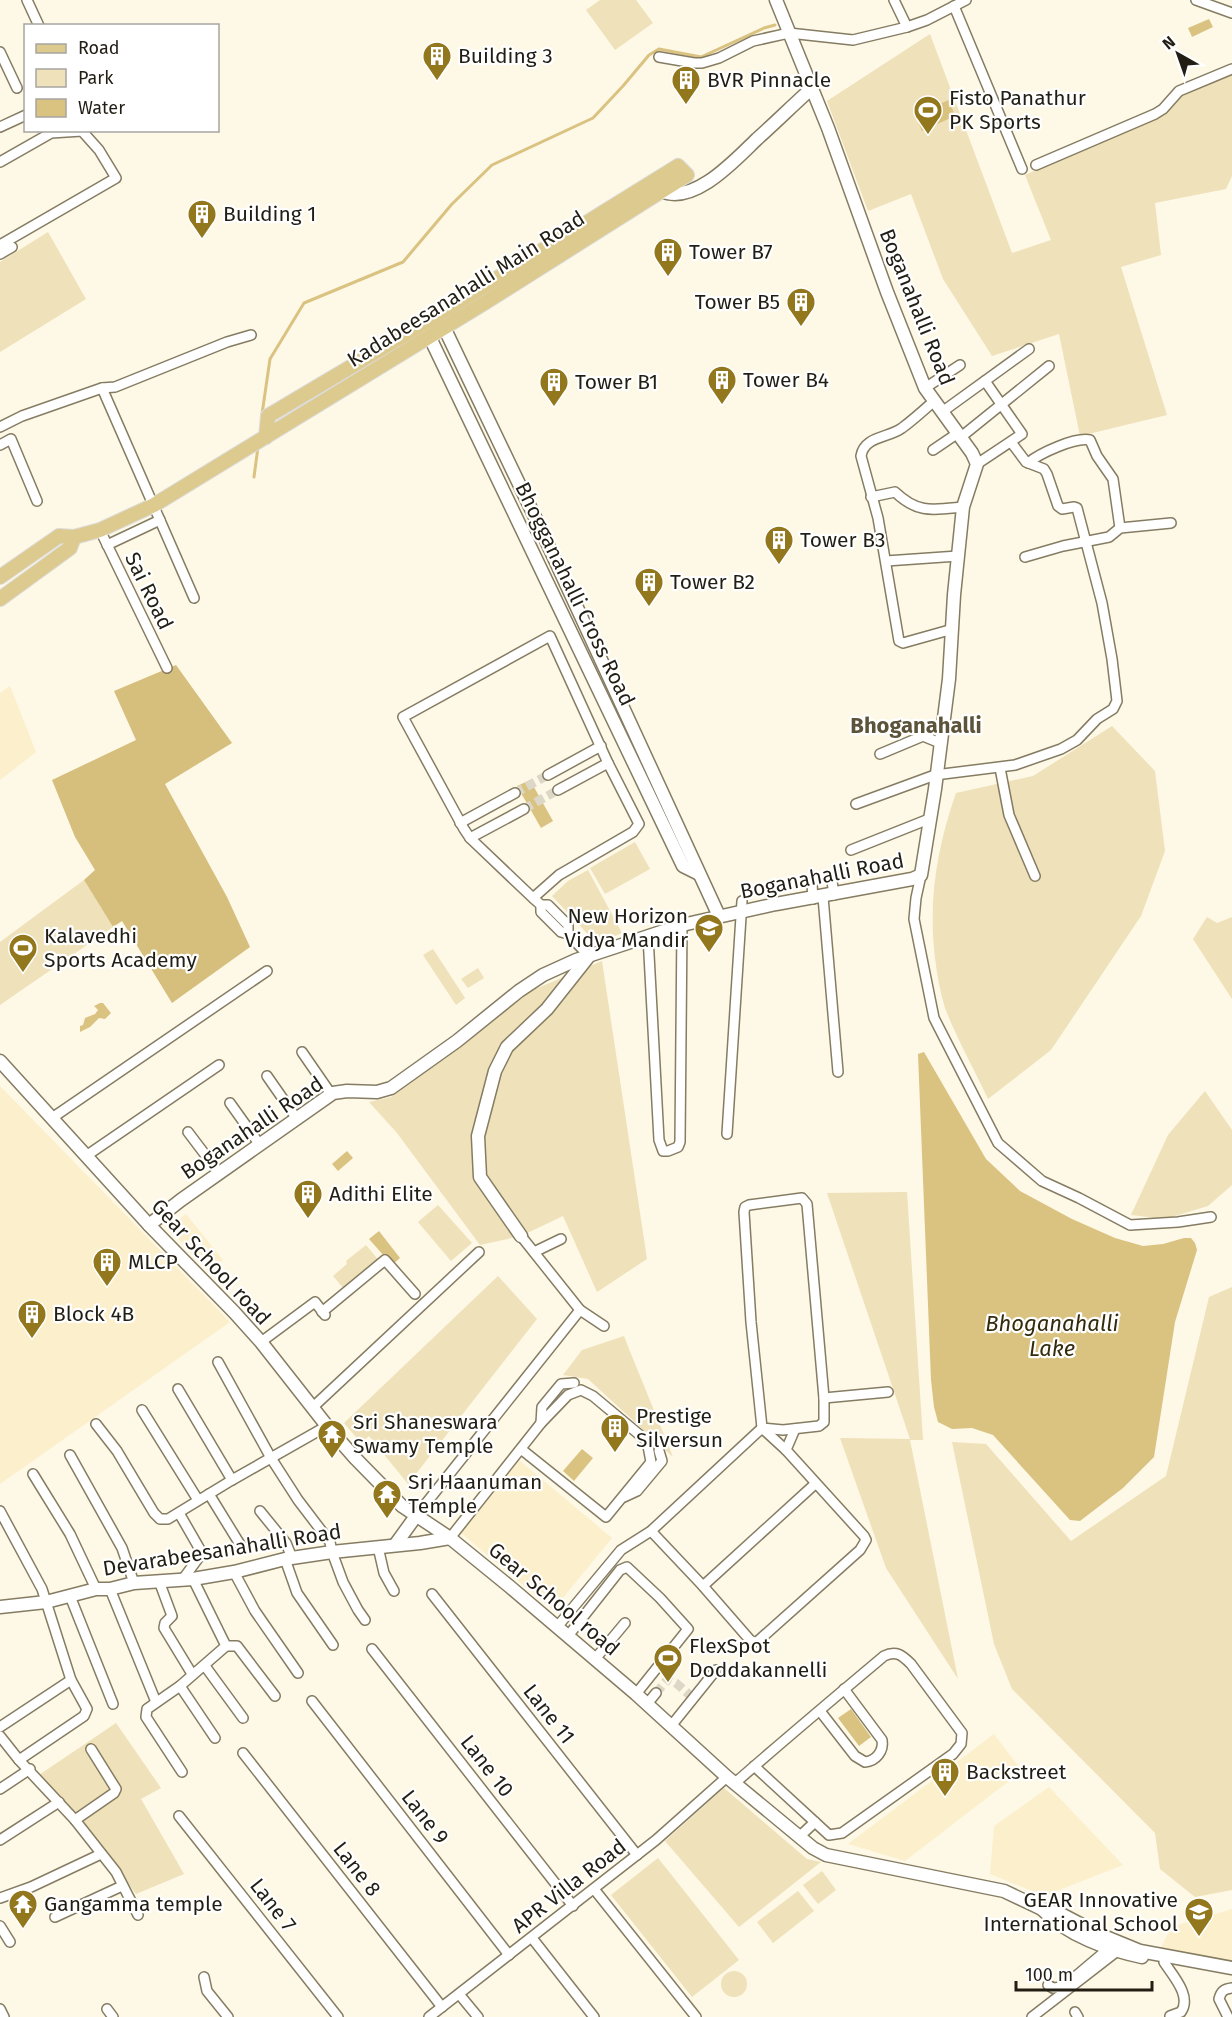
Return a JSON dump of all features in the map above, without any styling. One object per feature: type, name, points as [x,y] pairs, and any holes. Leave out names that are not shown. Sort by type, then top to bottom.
[{"type":"main road","name":"Kadabeesanahalli Main Road","points":[[74,537],[100,530],[154,505],[266,437],[430,336],[444,328],[661,191],[683,170],[268,416],[266,437]]},
{"type":"main road","points":[[0,577],[59,536],[74,537],[70,548],[0,599]]},
{"type":"street","points":[[27,0],[38,24]]},
{"type":"street","name":"Boganahalli Road","points":[[149,1225],[331,1094],[347,1091],[377,1092],[391,1088],[543,975],[589,956],[682,924],[719,916],[742,907],[779,899],[824,897],[912,879],[921,875],[949,680],[963,507],[978,464],[925,388],[828,128],[776,0]]},
{"type":"street","points":[[894,0],[905,24]]},
{"type":"street","points":[[659,57],[702,63],[719,58],[753,41],[789,33],[854,40],[905,24],[927,20],[966,0]]},
{"type":"street","points":[[1196,0],[1232,13]]},
{"type":"street","points":[[954,6],[1022,169]]},
{"type":"street","points":[[0,52],[17,88]]},
{"type":"street","points":[[1036,165],[1155,114],[1163,109],[1179,91],[1232,69]]},
{"type":"street","points":[[661,191],[673,195],[686,192],[717,176],[812,89]]},
{"type":"street","points":[[0,127],[24,116]]},
{"type":"street","points":[[0,162],[51,133],[61,132]]},
{"type":"street","points":[[0,245],[116,178],[99,150],[84,132]]},
{"type":"street","points":[[0,254],[12,247]]},
{"type":"street","name":"Bhogganahalli Cross Road","points":[[438,314],[544,536],[719,916]]},
{"type":"street","name":"Bhogganahalli Cross Road","points":[[423,323],[683,866],[699,874]]},
{"type":"street","points":[[0,427],[22,416],[102,388],[116,387],[227,342],[251,335]]},
{"type":"street","points":[[942,412],[1029,349]]},
{"type":"street","points":[[925,388],[960,364]]},
{"type":"street","points":[[933,450],[959,435],[1002,404],[1049,366]]},
{"type":"street","points":[[978,464],[1022,434],[985,381]]},
{"type":"street","points":[[102,388],[194,598]]},
{"type":"street","points":[[934,401],[899,431],[885,435],[863,447],[861,456],[878,518],[899,641],[903,643],[953,629]]},
{"type":"street","points":[[0,445],[11,439],[37,501]]},
{"type":"street","points":[[1028,463],[1036,456],[1064,445],[1090,440],[1097,456],[1113,479],[1120,528]]},
{"type":"street","points":[[856,804],[935,776],[1000,768],[1061,749],[1077,740],[1097,719],[1116,706],[1112,659],[1104,614],[1077,508],[1062,509],[1058,506],[1044,469],[1028,463],[1011,442]]},
{"type":"street","points":[[871,497],[895,492],[905,502],[926,510],[963,507]]},
{"type":"street","points":[[107,545],[160,520]]},
{"type":"street","points":[[1025,557],[1063,546],[1109,537],[1120,528],[1171,523]]},
{"type":"street","name":"Sai Road","points":[[100,530],[166,668]]},
{"type":"street","points":[[529,542],[544,536]]},
{"type":"street","points":[[886,561],[958,556]]},
{"type":"street","points":[[533,898],[559,875],[637,828],[639,824],[608,763],[550,636],[404,717],[470,838],[533,898],[541,905],[548,905],[568,926],[568,934],[589,956],[547,1009],[507,1047],[495,1071],[478,1136],[480,1177],[521,1236],[580,1310],[604,1326]]},
{"type":"street","points":[[880,754],[923,736],[940,743]]},
{"type":"street","points":[[548,775],[601,746]]},
{"type":"street","points":[[558,790],[608,763]]},
{"type":"street","points":[[1000,768],[1009,815],[1035,876]]},
{"type":"street","points":[[460,823],[515,793]]},
{"type":"street","points":[[470,838],[524,809]]},
{"type":"street","points":[[851,850],[929,819]]},
{"type":"street","points":[[921,875],[914,919],[934,1018],[998,1143],[1042,1180],[1130,1225],[1211,1217]]},
{"type":"street","points":[[832,881],[824,897],[838,1072]]},
{"type":"street","points":[[812,884],[824,897]]},
{"type":"street","points":[[727,1134],[742,907]]},
{"type":"street","points":[[648,936],[659,1140],[663,1151],[668,1151],[678,1147],[680,1142],[682,924]]},
{"type":"street","points":[[52,1118],[267,970]]},
{"type":"street","points":[[302,1052],[331,1094]]},
{"type":"street","name":"Gear School road","points":[[0,1061],[149,1225],[261,1342],[327,1426],[402,1506],[450,1538],[568,1636],[731,1780],[813,1848],[826,1855],[1004,1891],[1042,1909],[1061,1914],[1130,1951],[1164,1962],[1232,1974]]},
{"type":"street","points":[[86,1156],[219,1065]]},
{"type":"street","points":[[267,1076],[297,1119]]},
{"type":"street","points":[[230,1103],[260,1144]]},
{"type":"street","points":[[188,1131],[219,1173]]},
{"type":"street","points":[[651,1531],[754,1642],[758,1641],[862,1548],[866,1540],[786,1450],[762,1428],[746,1261],[744,1212],[749,1205],[802,1198],[807,1204],[824,1398],[823,1425],[795,1430],[762,1428]]},
{"type":"street","points":[[534,1252],[561,1239]]},
{"type":"street","points":[[312,1408],[479,1252]]},
{"type":"street","points":[[261,1342],[315,1302],[324,1314],[385,1260],[414,1294]]},
{"type":"street","points":[[395,1545],[580,1310]]},
{"type":"street","points":[[218,1362],[271,1458],[298,1500],[330,1542],[343,1582],[365,1620]]},
{"type":"street","points":[[542,1423],[542,1407],[561,1384],[574,1383]]},
{"type":"street","points":[[178,1389],[232,1480]]},
{"type":"street","points":[[450,1538],[521,1449],[542,1423],[568,1395],[581,1390],[593,1396],[647,1441],[651,1462],[606,1517],[521,1449]]},
{"type":"street","points":[[824,1398],[888,1392]]},
{"type":"street","points":[[142,1410],[198,1500]]},
{"type":"street","points":[[96,1424],[117,1451],[154,1514],[164,1520],[327,1426]]},
{"type":"street","points":[[557,1627],[621,1550],[651,1531],[762,1428]]},
{"type":"street","points":[[786,1450],[795,1430]]},
{"type":"street","points":[[621,1499],[637,1491],[662,1461],[659,1451]]},
{"type":"street","points":[[70,1455],[122,1548],[134,1583]]},
{"type":"street","points":[[33,1474],[70,1534],[96,1589]]},
{"type":"street","points":[[703,1586],[815,1484]]},
{"type":"street","points":[[209,1494],[241,1546]]},
{"type":"street","points":[[0,1511],[42,1589],[71,1680],[87,1708],[87,1713],[19,1760]]},
{"type":"street","points":[[260,1511],[286,1543],[297,1593],[333,1645]]},
{"type":"street","points":[[179,1513],[202,1553],[188,1579],[226,1646]]},
{"type":"street","name":"Devarabeesanahalli Road","points":[[0,1607],[46,1602],[96,1589],[110,1589],[134,1583],[188,1579],[234,1572],[289,1558],[450,1538]]},
{"type":"street","points":[[378,1547],[384,1574],[394,1590]]},
{"type":"street","points":[[568,1636],[620,1570],[627,1567],[688,1629],[636,1694]]},
{"type":"street","points":[[234,1572],[255,1611],[298,1673]]},
{"type":"street","points":[[159,1581],[172,1616],[165,1623],[164,1628],[192,1674]]},
{"type":"street","points":[[110,1589],[156,1702]]},
{"type":"street","name":"Lane 11","points":[[432,1594],[637,1855]]},
{"type":"street","points":[[70,1596],[112,1704]]},
{"type":"street","points":[[799,1604],[806,1612]]},
{"type":"street","points":[[595,1659],[625,1623]]},
{"type":"street","points":[[182,1772],[146,1717],[147,1709],[180,1686],[226,1646],[237,1647],[275,1696]]},
{"type":"street","name":"Lane 10","points":[[372,1648],[573,1906]]},
{"type":"street","name":"APR Villa Road","points":[[429,2017],[731,1780],[754,1767],[884,1656],[890,1653],[903,1656],[962,1733],[962,1744],[953,1754],[842,1833],[829,1835],[815,1822]]},
{"type":"street","points":[[205,1666],[243,1718]]},
{"type":"street","points":[[671,1726],[716,1670]]},
{"type":"street","points":[[0,1727],[71,1680]]},
{"type":"street","points":[[180,1686],[215,1738]]},
{"type":"street","points":[[820,1711],[855,1756],[864,1762],[875,1758],[882,1748],[882,1740],[844,1689]]},
{"type":"street","points":[[647,1704],[656,1693]]},
{"type":"street","name":"Lane 9","points":[[312,1701],[509,1955]]},
{"type":"street","points":[[0,1736],[19,1760],[30,1769],[75,1820],[116,1872],[138,1916]]},
{"type":"street","points":[[75,1820],[114,1793],[116,1789],[91,1749]]},
{"type":"street","name":"Lane 8","points":[[243,1754],[442,2007]]},
{"type":"street","points":[[754,1767],[815,1822],[799,1836]]},
{"type":"street","points":[[0,1789],[30,1769]]},
{"type":"street","points":[[0,1840],[59,1802]]},
{"type":"street","name":"Lane 7","points":[[179,1815],[338,2017]]},
{"type":"street","points":[[0,1898],[31,1887],[100,1854]]},
{"type":"street","points":[[55,1917],[123,1886]]},
{"type":"street","points":[[594,1889],[696,2017]]},
{"type":"street","name":"Gear School road","points":[[1042,1909],[1054,1921],[1112,1950],[1148,1952],[1232,1968]]},
{"type":"street","points":[[0,1926],[10,1942]]},
{"type":"street","points":[[532,1938],[594,2017]]},
{"type":"street","points":[[1048,1985],[1053,1988],[1062,1987],[1112,1950]]},
{"type":"street","points":[[1032,2017],[1112,1950]]},
{"type":"street","points":[[1164,1962],[1183,1992],[1185,2001],[1180,2012],[1170,2016]]},
{"type":"street","points":[[204,1977],[207,1991],[228,2017]]},
{"type":"street","points":[[1228,2017],[1219,1999],[1221,1993],[1232,1988]]},
{"type":"street","points":[[459,1994],[478,2017]]},
{"type":"street","points":[[107,2008],[113,2017]]},
{"type":"street","points":[[0,2009],[4,2017]]},
{"type":"shaded area","points":[[176,665],[232,743],[165,784],[227,897],[250,947],[172,1003],[122,921],[113,927],[84,880],[95,870],[75,837],[52,780],[136,740],[114,691]]},
{"type":"shaded area","points":[[10,686],[36,752],[0,780],[0,693]]},
{"type":"shaded area","points":[[0,1086],[230,1322],[0,1484]]},
{"type":"shaded area","points":[[186,1214],[223,1260],[208,1271],[168,1228]]},
{"type":"shaded area","points":[[519,1460],[612,1538],[553,1610],[461,1533]]},
{"type":"shaded area","points":[[994,1734],[1022,1771],[905,1861],[848,1844]]},
{"type":"shaded area","points":[[1049,1787],[1123,1865],[1044,1896],[990,1874],[994,1826]]},
{"type":"shaded area","name":"GEAR Innovative International School","points":[[1232,1909],[1232,1962],[1161,1948],[1171,1927]]},
{"type":"green space","points":[[600,0],[636,0],[653,23],[615,50],[586,10]]},
{"type":"green space","points":[[930,34],[1012,253],[1051,240],[1025,175],[1154,117],[1176,89],[1232,71],[1232,176],[1226,189],[1155,203],[1161,255],[1121,267],[1167,415],[1080,436],[1059,334],[992,356],[943,279],[911,194],[868,211],[827,101]]},
{"type":"green space","points":[[48,232],[86,299],[0,352],[0,262]]},
{"type":"green space","points":[[1112,726],[1155,771],[1165,851],[1141,916],[1051,1050],[988,1099],[945,1008],[935,958],[933,916],[936,874],[949,813],[956,793],[1033,776]]},
{"type":"green space","points":[[635,842],[650,869],[605,894],[590,868]]},
{"type":"green space","points":[[588,870],[622,933],[597,944],[552,896],[568,881]]},
{"type":"green space","name":"Kalavedhi Sports Academy","points":[[84,880],[113,927],[0,1005],[0,942]]},
{"type":"green space","points":[[1207,917],[1217,923],[1232,917],[1232,999],[1193,939]]},
{"type":"green space","points":[[433,949],[465,998],[456,1005],[423,955]]},
{"type":"green space","points":[[602,961],[647,1259],[597,1292],[563,1216],[521,1236],[480,1245],[397,1133],[369,1102],[391,1097],[533,990]]},
{"type":"green space","points":[[478,968],[484,978],[468,988],[461,979]]},
{"type":"green space","points":[[1205,1091],[1232,1130],[1232,1185],[1208,1206],[1165,1219],[1131,1215],[1168,1135]]},
{"type":"green space","points":[[907,1192],[923,1440],[910,1440],[958,1679],[886,1568],[840,1438],[910,1439],[827,1193]]},
{"type":"green space","points":[[438,1205],[472,1243],[451,1261],[418,1222]]},
{"type":"green space","points":[[366,1245],[381,1263],[345,1290],[333,1276],[347,1264],[346,1261]]},
{"type":"green space","points":[[498,1276],[537,1319],[408,1484],[369,1436],[361,1443],[344,1423]]},
{"type":"green space","points":[[1232,1287],[1232,1890],[1195,1897],[1160,1869],[1155,1833],[1012,1689],[994,1644],[952,1442],[986,1444],[1071,1541],[1166,1476],[1209,1297]]},
{"type":"green space","points":[[624,1336],[673,1457],[588,1379],[563,1375],[582,1350]]},
{"type":"green space","points":[[116,1723],[161,1788],[141,1799],[184,1874],[136,1894],[94,1837],[39,1775]]},
{"type":"green space","points":[[724,1788],[807,1859],[821,1862],[739,1927],[665,1841]]},
{"type":"green space","points":[[658,1858],[739,1960],[692,1997],[611,1895]]},
{"type":"green space","points":[[822,1871],[836,1890],[818,1904],[803,1885]]},
{"type":"green space","points":[[798,1891],[814,1911],[773,1943],[757,1922]]},
{"type":"green space","points":[[734,1971],[743,1975],[747,1984],[743,1993],[734,1997],[725,1993],[721,1984],[725,1975]]},
{"type":"water","points":[[1209,19],[1213,27],[1192,37],[1188,28]]},
{"type":"water","points":[[949,100],[955,116],[922,131],[915,114]]},
{"type":"water","points":[[530,780],[553,821],[541,828],[517,786]]},
{"type":"water","points":[[103,1003],[111,1013],[105,1019],[99,1018],[90,1027],[80,1032],[80,1026],[83,1025],[85,1018],[95,1014],[98,1010],[94,1006]]},
{"type":"water","name":"Bhoganahalli Lake","points":[[924,1052],[986,1159],[1020,1191],[1072,1219],[1115,1238],[1143,1246],[1163,1244],[1184,1238],[1191,1238],[1195,1243],[1197,1250],[1175,1322],[1154,1457],[1123,1488],[1080,1521],[1070,1520],[993,1435],[972,1428],[952,1429],[938,1422],[931,1380],[918,1054]]},
{"type":"water","points":[[347,1151],[353,1158],[338,1171],[332,1164]]},
{"type":"water","points":[[379,1231],[400,1258],[392,1265],[369,1239]]},
{"type":"water","points":[[582,1449],[593,1458],[574,1481],[563,1471]]},
{"type":"water","points":[[851,1709],[871,1737],[859,1746],[838,1718]]},
{"type":"waterway","points":[[262,414],[270,359],[304,303],[403,262],[452,204],[492,165],[593,118],[649,55],[659,49],[701,57],[775,25]]},
{"type":"waterway","points":[[254,477],[258,447]]},
{"type":"tunnel","points":[[515,793],[548,775]]},
{"type":"tunnel","points":[[524,809],[558,790]]},
{"type":"tunnel","points":[[656,1693],[668,1679],[693,1698]]},
{"type":"place","name":"Building 3","points":[[437,82]]},
{"type":"place","name":"BVR Pinnacle","points":[[686,106]]},
{"type":"place","name":"Fisto Panathur PK Sports","points":[[928,136]]},
{"type":"place","name":"Building 1","points":[[202,240]]},
{"type":"place","name":"Tower B7","points":[[668,278]]},
{"type":"place","name":"Tower B5","points":[[801,328]]},
{"type":"place","name":"Tower B4","points":[[722,406]]},
{"type":"place","name":"Tower B1","points":[[554,408]]},
{"type":"place","name":"Tower B3","points":[[779,566]]},
{"type":"place","name":"Tower B2","points":[[649,608]]},
{"type":"place","name":"New Horizon Vidya Mandir","points":[[709,954]]},
{"type":"place","name":"Kalavedhi Sports Academy","points":[[23,974]]},
{"type":"place","name":"Adithi Elite","points":[[308,1220]]},
{"type":"place","name":"MLCP","points":[[107,1288]]},
{"type":"place","name":"Block 4B","points":[[32,1340]]},
{"type":"place","name":"Prestige Silversun","points":[[615,1454]]},
{"type":"place","name":"Sri Shaneswara Swamy Temple","points":[[332,1460]]},
{"type":"place","name":"Sri Haanuman Temple","points":[[387,1520]]},
{"type":"place","name":"FlexSpot Doddakannelli","points":[[668,1684]]},
{"type":"place","name":"Backstreet","points":[[945,1798]]},
{"type":"place","name":"Gangamma temple","points":[[23,1930]]},
{"type":"place","name":"GEAR Innovative International School","points":[[1199,1938]]},
{"type":"district","name":"Bhoganahalli","points":[[916,725]]}]
